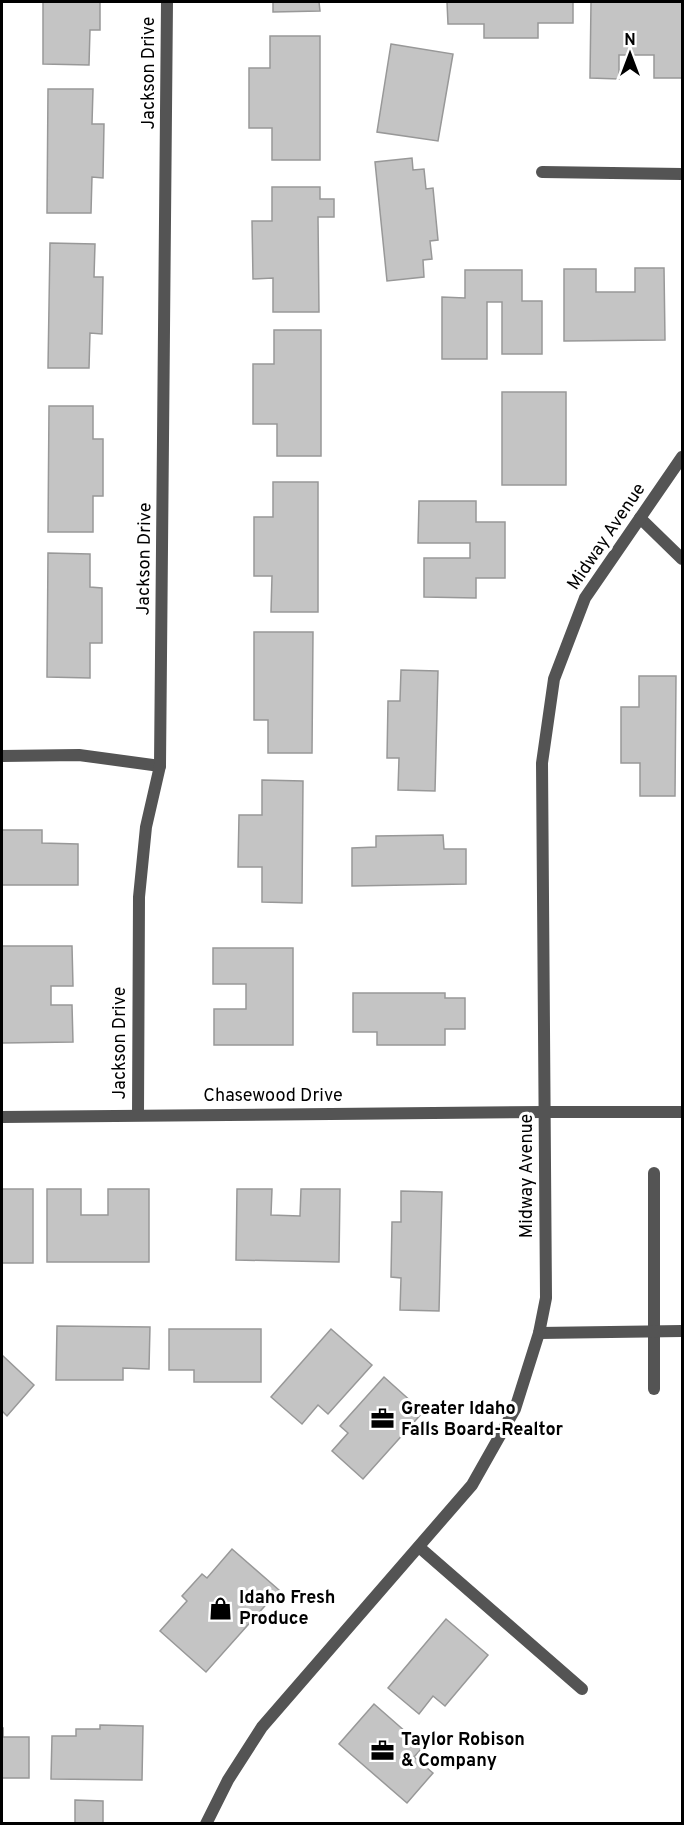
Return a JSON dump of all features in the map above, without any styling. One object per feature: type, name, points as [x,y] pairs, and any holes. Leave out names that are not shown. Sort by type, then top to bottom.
[{"type":"street","name":"Jackson Drive","points":[[138,1115],[139,897],[146,826],[160,766],[167,2]]},
{"type":"street","points":[[542,172],[682,174]]},
{"type":"street","name":"Midway Avenue","points":[[206,1824],[228,1780],[262,1727],[472,1485],[515,1408],[539,1333],[546,1298],[542,763],[554,679],[585,598],[682,457]]},
{"type":"street","points":[[640,518],[682,559]]},
{"type":"street","points":[[2,756],[79,755],[160,766]]},
{"type":"street","name":"Chasewood Drive","points":[[2,1117],[682,1112]]},
{"type":"street","points":[[654,1173],[654,1389]]},
{"type":"street","points":[[539,1333],[682,1331]]},
{"type":"street","points":[[419,1547],[582,1689]]},
{"type":"building","points":[[43,2],[100,2],[100,30],[90,30],[89,65],[43,64]]},
{"type":"building","points":[[273,2],[319,2],[320,11],[273,12]]},
{"type":"building","points":[[447,2],[573,2],[573,23],[538,23],[538,38],[484,38],[484,24],[448,24]]},
{"type":"building","points":[[591,2],[682,2],[682,78],[654,78],[654,55],[619,55],[619,79],[590,78]]},
{"type":"building","points":[[270,36],[320,36],[320,160],[272,160],[272,128],[249,128],[249,68],[270,68]]},
{"type":"building","points":[[391,44],[453,54],[438,141],[377,132]]},
{"type":"building","points":[[48,89],[93,89],[92,124],[104,124],[103,178],[92,177],[91,213],[47,213]]},
{"type":"building","points":[[412,158],[413,170],[424,169],[426,189],[433,188],[438,240],[430,241],[432,259],[423,260],[424,277],[387,281],[375,162]]},
{"type":"building","points":[[272,187],[320,187],[320,199],[334,199],[334,217],[318,217],[319,312],[273,312],[273,278],[253,279],[252,221],[272,221]]},
{"type":"building","points":[[50,243],[95,244],[94,277],[103,277],[102,334],[90,333],[89,368],[48,368]]},
{"type":"building","points":[[635,268],[664,268],[665,340],[564,341],[564,269],[596,269],[596,292],[635,292]]},
{"type":"building","points":[[465,270],[522,270],[522,301],[542,301],[542,354],[502,354],[502,302],[487,302],[487,359],[442,359],[442,297],[465,298]]},
{"type":"building","points":[[274,330],[321,330],[321,456],[277,456],[277,424],[253,424],[253,364],[274,364]]},
{"type":"building","points":[[502,392],[566,392],[566,485],[502,485]]},
{"type":"building","points":[[49,406],[93,406],[93,439],[103,439],[103,496],[93,496],[93,532],[48,532]]},
{"type":"building","points":[[273,482],[318,482],[318,612],[271,612],[272,576],[254,576],[254,517],[273,517]]},
{"type":"building","points":[[419,501],[476,501],[476,522],[505,522],[505,578],[476,578],[476,598],[424,597],[424,558],[470,558],[470,543],[418,543]]},
{"type":"building","points":[[48,553],[90,554],[90,587],[102,588],[102,643],[90,643],[90,678],[47,677]]},
{"type":"building","points":[[254,632],[313,632],[312,753],[268,753],[268,720],[254,720]]},
{"type":"building","points":[[401,670],[438,671],[435,791],[398,790],[399,758],[387,758],[388,701],[400,701]]},
{"type":"building","points":[[639,676],[676,676],[675,796],[640,796],[640,763],[621,763],[621,707],[639,707]]},
{"type":"building","points":[[262,780],[303,781],[302,903],[262,902],[262,867],[238,867],[239,815],[262,815]]},
{"type":"building","points":[[2,830],[42,830],[42,843],[78,844],[78,885],[2,885]]},
{"type":"building","points":[[443,835],[444,849],[466,849],[466,884],[352,886],[352,848],[376,847],[376,836]]},
{"type":"building","points":[[2,946],[72,946],[73,986],[51,986],[51,1005],[72,1005],[73,1042],[2,1043]]},
{"type":"building","points":[[213,948],[293,948],[293,1045],[214,1045],[214,1009],[246,1009],[246,984],[213,984]]},
{"type":"building","points":[[353,993],[445,993],[445,998],[465,998],[465,1029],[445,1029],[445,1045],[377,1045],[377,1032],[353,1032]]},
{"type":"building","points":[[2,1189],[33,1189],[33,1263],[2,1263]]},
{"type":"building","points":[[47,1189],[81,1189],[81,1215],[108,1215],[108,1189],[149,1189],[149,1262],[47,1262]]},
{"type":"building","points":[[237,1189],[272,1189],[271,1215],[300,1216],[301,1189],[340,1189],[339,1262],[236,1260]]},
{"type":"building","points":[[401,1191],[442,1192],[439,1311],[400,1310],[401,1278],[391,1277],[392,1222],[401,1222]]},
{"type":"building","points":[[57,1326],[150,1327],[149,1369],[123,1368],[123,1380],[56,1380]]},
{"type":"building","points":[[169,1329],[261,1329],[261,1382],[194,1382],[194,1370],[169,1370]]},
{"type":"building","points":[[331,1329],[372,1365],[328,1414],[318,1405],[302,1424],[271,1397]]},
{"type":"building","points":[[2,1355],[34,1385],[7,1416],[2,1411]]},
{"type":"building","points":[[384,1377],[423,1412],[363,1479],[332,1451],[348,1433],[340,1426]]},
{"type":"building","points":[[232,1549],[279,1590],[206,1672],[160,1631],[187,1601],[182,1596],[202,1574],[207,1578]]},
{"type":"building","points":[[446,1619],[488,1655],[445,1706],[433,1696],[419,1714],[388,1688]]},
{"type":"building","points":[[374,1704],[423,1747],[414,1757],[433,1773],[407,1803],[339,1744]]},
{"type":"building","points":[[100,1725],[143,1726],[142,1780],[51,1779],[52,1736],[76,1736],[76,1729],[100,1729]]},
{"type":"building","points":[[2,1728],[3,1737],[29,1737],[29,1778],[2,1778]]},
{"type":"building","points":[[75,1800],[103,1801],[103,1824],[75,1824]]},
{"type":"place","name":"Greater Idaho Falls Board-Realtor","points":[[383,1419]]},
{"type":"place","name":"Idaho Fresh Produce","points":[[221,1608]]},
{"type":"place","name":"Taylor Robison & Company","points":[[383,1750]]}]
